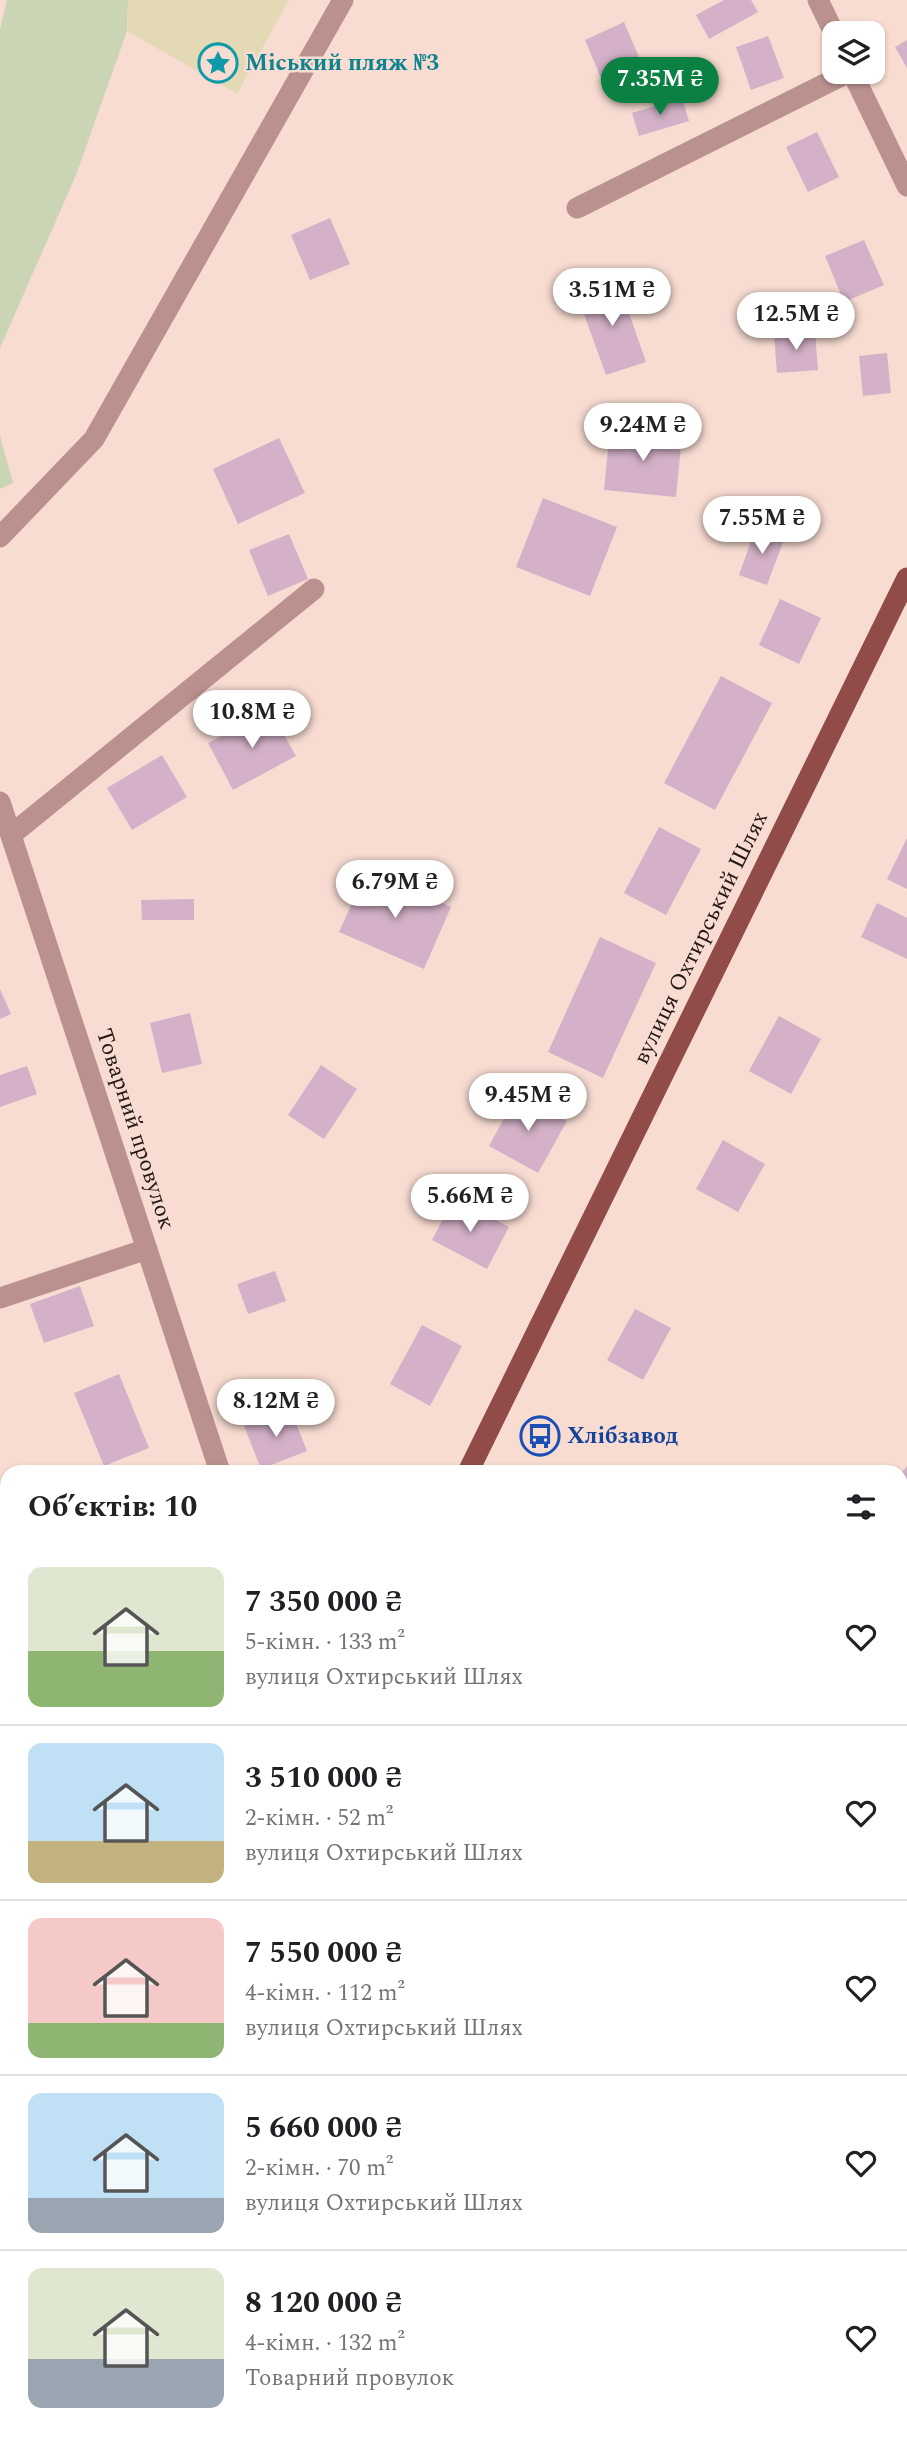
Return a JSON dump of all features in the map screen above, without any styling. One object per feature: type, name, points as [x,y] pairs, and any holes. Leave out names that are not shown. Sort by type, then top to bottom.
[{"type":"main road","name":"вулиця Охтирський Шлях","points":[[471,1465],[907,578]]},
{"type":"street","points":[[0,537],[94,439],[343,0]]},
{"type":"street","points":[[818,0],[828,21]]},
{"type":"street","points":[[577,208],[827,84]]},
{"type":"street","points":[[857,84],[907,186]]},
{"type":"street","points":[[11,835],[314,589]]},
{"type":"street","name":"Товарний провулок","points":[[0,802],[218,1465]]},
{"type":"street","points":[[0,1298],[147,1249]]},
{"type":"green space","points":[[7,0],[128,0],[127,31],[76,175],[0,348],[0,30]]},
{"type":"green space","points":[[0,436],[13,483],[0,489]]},
{"type":"sand","name":"Міський пляж №3","points":[[128,0],[289,0],[237,94],[127,31]]},
{"type":"building","points":[[724,0],[751,0],[758,12],[709,39],[696,15]]},
{"type":"building","points":[[624,22],[644,69],[604,85],[585,40]]},
{"type":"building","points":[[768,36],[784,78],[751,90],[736,47]]},
{"type":"building","points":[[907,40],[907,68],[895,47]]},
{"type":"building","points":[[682,98],[689,121],[639,136],[632,113]]},
{"type":"building","points":[[817,132],[839,177],[808,192],[786,147]]},
{"type":"building","points":[[330,218],[350,264],[310,280],[291,235]]},
{"type":"building","points":[[864,240],[884,285],[844,302],[825,256]]},
{"type":"building","points":[[618,281],[646,362],[606,375],[577,295]]},
{"type":"building","points":[[815,332],[818,370],[777,373],[774,335]]},
{"type":"building","points":[[887,353],[891,393],[863,396],[859,356]]},
{"type":"building","points":[[610,429],[682,436],[676,497],[604,490]]},
{"type":"building","points":[[279,438],[305,493],[238,524],[213,469]]},
{"type":"building","points":[[543,498],[617,527],[590,596],[516,567]]},
{"type":"building","points":[[756,527],[785,537],[767,585],[739,575]]},
{"type":"building","points":[[289,534],[308,579],[268,596],[249,550]]},
{"type":"building","points":[[780,599],[821,618],[799,664],[759,645]]},
{"type":"building","points":[[721,676],[772,703],[715,810],[664,783]]},
{"type":"building","points":[[271,711],[296,756],[233,790],[208,743]]},
{"type":"building","points":[[162,755],[187,797],[132,830],[107,788]]},
{"type":"building","points":[[659,827],[701,849],[666,915],[624,893]]},
{"type":"building","points":[[907,838],[907,889],[887,879]]},
{"type":"building","points":[[367,870],[451,907],[424,969],[339,932]]},
{"type":"building","points":[[194,899],[194,920],[142,920],[141,900]]},
{"type":"building","points":[[877,903],[907,918],[907,959],[861,937]]},
{"type":"building","points":[[600,937],[656,963],[603,1078],[548,1052]]},
{"type":"building","points":[[0,989],[11,1014],[0,1019]]},
{"type":"building","points":[[190,1013],[202,1064],[162,1073],[150,1023]]},
{"type":"building","points":[[779,1016],[821,1039],[791,1094],[749,1071]]},
{"type":"building","points":[[321,1065],[357,1089],[324,1139],[288,1115]]},
{"type":"building","points":[[27,1066],[37,1094],[0,1107],[0,1075]]},
{"type":"building","points":[[517,1094],[567,1121],[538,1173],[489,1146]]},
{"type":"building","points":[[723,1140],[765,1164],[738,1212],[696,1189]]},
{"type":"building","points":[[454,1198],[509,1227],[487,1269],[432,1240]]},
{"type":"building","points":[[275,1271],[286,1301],[248,1314],[237,1284]]},
{"type":"building","points":[[80,1286],[94,1326],[44,1343],[30,1304]]},
{"type":"building","points":[[635,1309],[671,1328],[643,1380],[607,1360]]},
{"type":"building","points":[[422,1325],[462,1346],[430,1406],[390,1384]]},
{"type":"building","points":[[119,1374],[149,1448],[104,1465],[74,1393]]},
{"type":"building","points":[[290,1408],[307,1451],[271,1465],[259,1465],[244,1426]]},
{"type":"place","name":"Міський пляж №3","points":[[218,63]]},
{"type":"place","name":"Хлібзавод","points":[[540,1436]]}]
